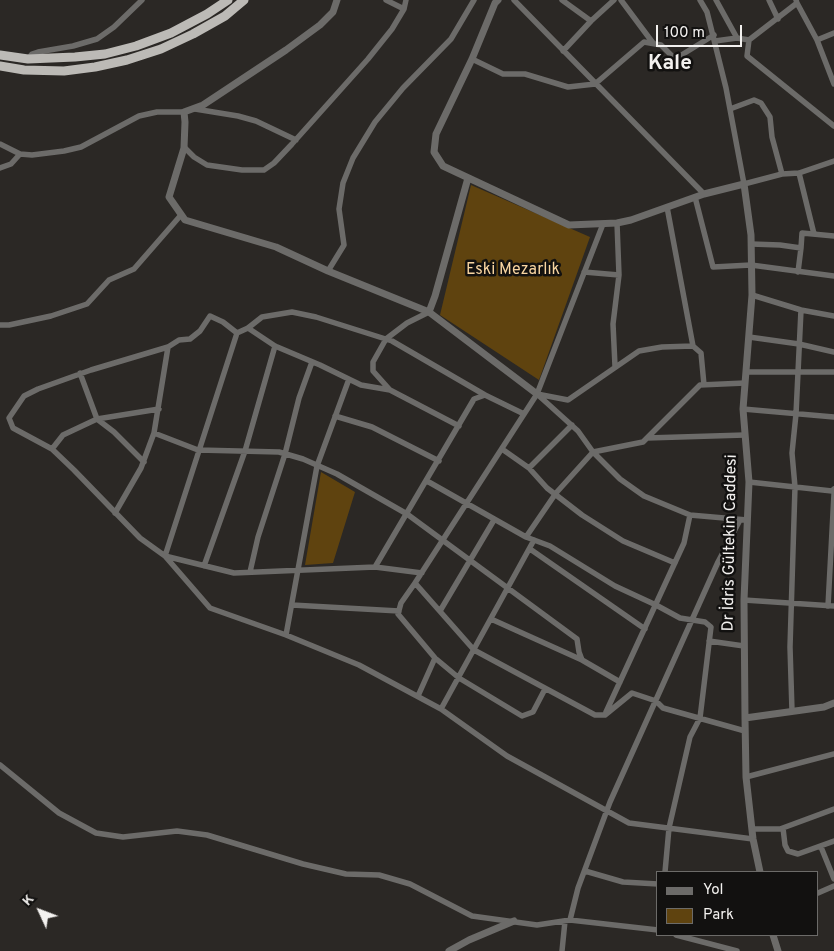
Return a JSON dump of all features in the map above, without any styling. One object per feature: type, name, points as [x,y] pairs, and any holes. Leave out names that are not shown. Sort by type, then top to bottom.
[{"type":"highway","points":[[0,55],[28,59],[105,54],[136,46],[171,33],[207,14],[228,0]]},
{"type":"highway","points":[[0,66],[24,70],[64,71],[127,60],[161,49],[193,34],[225,16],[244,0]]},
{"type":"street","points":[[28,59],[32,54],[38,52],[73,46],[97,39],[114,27],[142,0]]},
{"type":"street","points":[[0,144],[20,154],[32,155],[64,151],[82,147],[139,116],[157,112],[184,112],[203,105],[320,25],[332,12],[337,0]]},
{"type":"street","points":[[386,0],[404,9]]},
{"type":"street","points":[[184,147],[194,157],[207,165],[242,170],[264,170],[274,163],[296,140],[374,52],[392,29],[404,9],[406,0]]},
{"type":"street","points":[[328,271],[344,245],[339,210],[343,183],[353,158],[375,122],[403,88],[451,39],[474,0]]},
{"type":"street","points":[[498,0],[436,134],[434,152],[443,166],[468,178],[569,225],[603,224],[617,223],[704,194],[782,174],[799,173],[834,161]]},
{"type":"street","points":[[514,0],[704,194]]},
{"type":"street","points":[[562,0],[591,21]]},
{"type":"street","points":[[563,51],[614,0]]},
{"type":"street","points":[[621,0],[653,44]]},
{"type":"street","points":[[700,0],[707,12],[714,38],[730,108],[744,184]]},
{"type":"street","points":[[717,0],[738,38]]},
{"type":"street","points":[[769,0],[778,19]]},
{"type":"street","points":[[834,84],[817,40],[797,1],[778,19],[750,40],[747,56],[834,126]]},
{"type":"street","points":[[817,40],[834,33]]},
{"type":"street","points":[[472,59],[503,74],[525,74],[568,87],[595,84],[644,42],[661,45],[675,59],[714,38],[750,40]]},
{"type":"street","points":[[730,108],[754,100],[761,103],[770,117],[772,137],[782,174]]},
{"type":"street","points":[[193,108],[256,121],[296,140]]},
{"type":"street","points":[[184,112],[184,147],[169,197],[185,220],[276,247],[328,271],[428,312],[537,394],[572,425],[593,452],[620,479],[644,496],[690,515],[743,520],[718,562],[607,810],[567,921],[562,951]]},
{"type":"street","points":[[0,168],[12,164],[20,154]]},
{"type":"street","points":[[799,173],[814,234]]},
{"type":"street","points":[[390,390],[373,371],[373,362],[386,339],[407,323],[428,312],[435,296],[468,178]]},
{"type":"street","name":"Dr İdris Gültekin Caddesi","points":[[744,184],[751,244],[752,295],[743,409],[749,482],[743,520],[746,777],[753,839],[760,871]]},
{"type":"street","points":[[696,197],[713,267],[751,265],[834,276]]},
{"type":"street","points":[[667,207],[693,346],[701,353],[704,385]]},
{"type":"street","points":[[0,325],[9,325],[51,316],[87,304],[109,280],[134,269],[181,215]]},
{"type":"street","points":[[615,366],[613,324],[619,275],[617,223]]},
{"type":"street","points":[[545,689],[533,712],[522,716],[459,678],[435,658],[398,614],[401,603],[537,394],[603,224]]},
{"type":"street","points":[[798,272],[802,233],[834,236]]},
{"type":"street","points":[[751,244],[801,248]]},
{"type":"street","points":[[584,272],[619,275]]},
{"type":"street","points":[[752,295],[801,310],[834,316]]},
{"type":"street","points":[[792,711],[790,646],[795,487],[792,453],[796,414],[801,310]]},
{"type":"street","points":[[165,556],[237,333],[248,328],[262,317],[292,312],[316,317],[392,341],[485,395],[524,414]]},
{"type":"street","points":[[237,333],[223,322],[210,316],[200,331],[190,339],[179,340],[168,348],[80,374],[24,396],[9,418],[13,428],[52,449],[140,538],[165,556],[210,608],[286,635],[359,665],[441,709],[507,756],[629,823],[753,839]]},
{"type":"street","points":[[248,328],[275,346],[361,385],[390,390],[459,426]]},
{"type":"street","points":[[749,337],[799,344],[834,352]]},
{"type":"street","points":[[204,566],[245,451],[275,346]]},
{"type":"street","points":[[537,394],[568,400],[639,351],[662,347],[693,346]]},
{"type":"street","points":[[115,513],[144,462],[154,433],[168,348]]},
{"type":"street","points":[[250,572],[258,537],[312,362]]},
{"type":"street","points":[[746,372],[834,372]]},
{"type":"street","points":[[80,374],[97,420],[114,432],[144,462]]},
{"type":"street","points":[[286,635],[318,466],[349,379]]},
{"type":"street","points":[[526,537],[556,492],[593,452],[643,442],[700,385],[745,383]]},
{"type":"street","points":[[375,567],[408,514],[474,399],[485,395]]},
{"type":"street","points":[[52,449],[63,435],[97,420],[159,409]]},
{"type":"street","points":[[743,409],[834,417]]},
{"type":"street","points":[[335,416],[372,427],[439,461]]},
{"type":"street","points":[[529,468],[572,425]]},
{"type":"street","points":[[154,433],[198,450],[279,452],[337,474],[408,514],[577,639],[578,652],[582,660]]},
{"type":"street","points":[[647,438],[745,436]]},
{"type":"street","points":[[502,449],[529,468],[547,488],[556,492],[582,515],[624,541],[675,563]]},
{"type":"street","points":[[427,481],[526,537],[550,546],[615,586],[680,618],[705,622],[711,627],[700,718],[690,736],[669,828],[665,871]]},
{"type":"street","points":[[749,482],[832,491],[834,489]]},
{"type":"street","points":[[744,600],[831,606],[834,494]]},
{"type":"street","points":[[605,715],[684,543],[690,515]]},
{"type":"street","points":[[440,611],[494,520]]},
{"type":"street","points":[[441,709],[534,540]]},
{"type":"street","points":[[530,549],[645,629]]},
{"type":"street","points":[[165,556],[234,573],[375,567],[422,573]]},
{"type":"street","points":[[415,583],[474,650],[595,715],[605,715],[632,693],[656,701],[663,708],[745,731]]},
{"type":"street","points":[[292,605],[399,611]]},
{"type":"street","points":[[491,619],[582,660],[620,682]]},
{"type":"street","points":[[709,641],[744,646]]},
{"type":"street","points":[[418,696],[435,658]]},
{"type":"street","points":[[745,718],[834,703]]},
{"type":"street","points":[[746,777],[834,754]]},
{"type":"street","points":[[0,765],[59,813],[96,833],[123,836],[177,831],[207,835],[303,864],[346,874],[379,876],[410,884],[472,916],[537,925],[567,921],[656,930]]},
{"type":"street","points":[[752,829],[782,828],[834,809]]},
{"type":"street","points":[[782,828],[788,851],[798,854],[834,841]]},
{"type":"street","points":[[821,847],[834,879]]},
{"type":"street","points":[[584,872],[622,882],[656,884]]},
{"type":"street","points":[[819,893],[834,886]]},
{"type":"street","points":[[449,951],[469,940],[514,921]]},
{"type":"street","points":[[680,936],[737,951]]},
{"type":"street","points":[[773,937],[776,951]]},
{"type":"green space","name":"Eski Mezarlık","points":[[471,185],[590,237],[539,380],[440,315]]},
{"type":"green space","points":[[321,472],[355,492],[333,563],[305,565]]},
{"type":"district","name":"Kale","points":[[670,65]]}]
